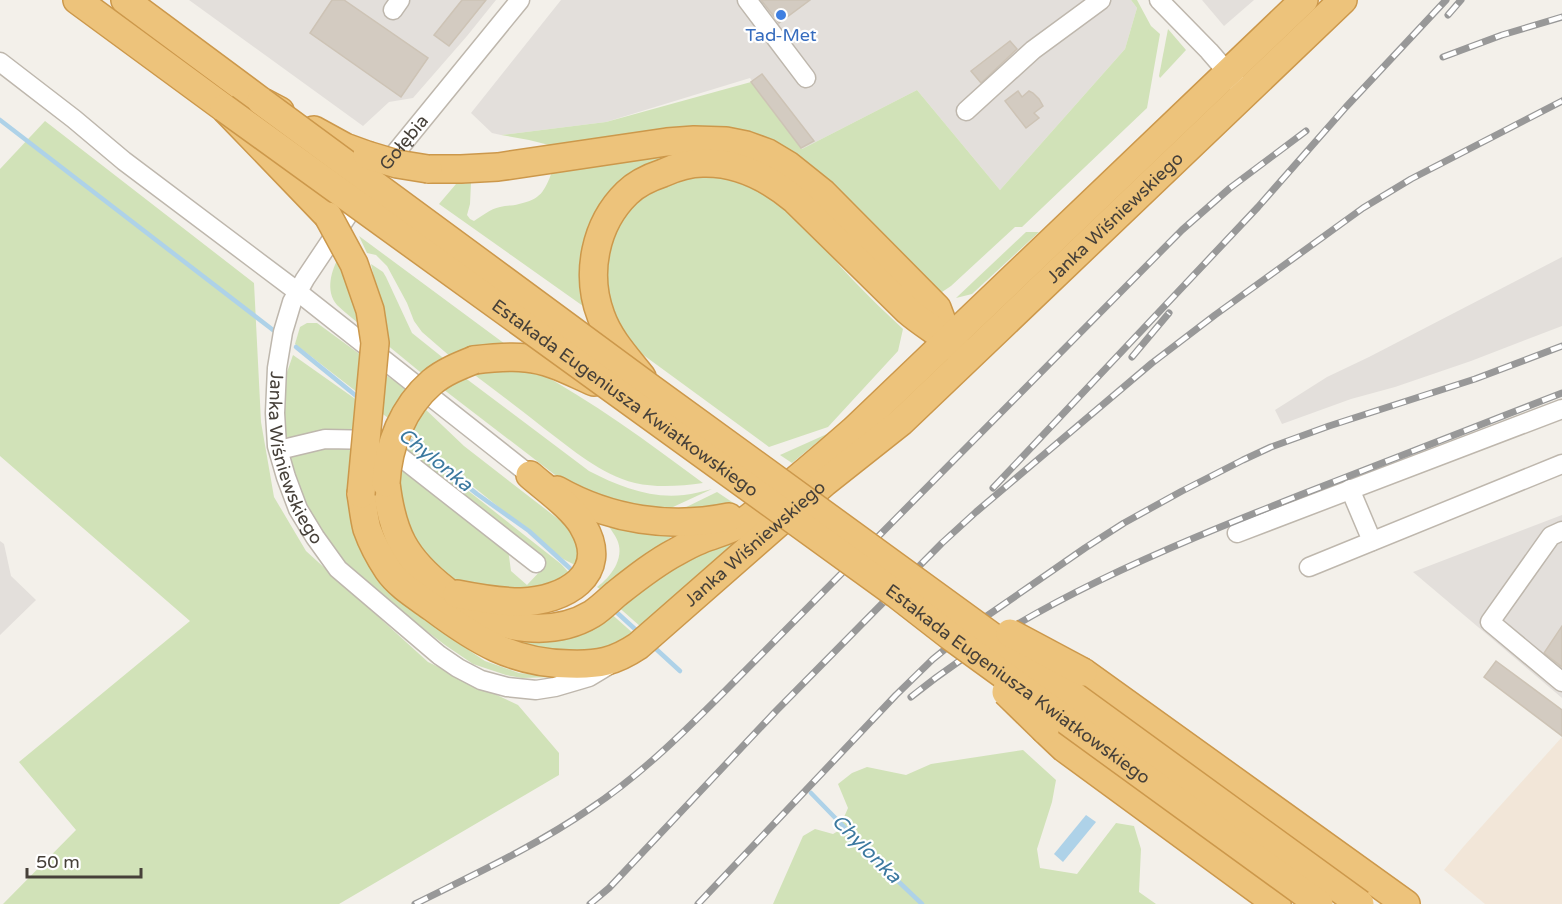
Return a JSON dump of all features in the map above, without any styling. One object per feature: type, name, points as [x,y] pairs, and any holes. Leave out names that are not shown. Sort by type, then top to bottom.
[{"type":"highway","name":"Estakada Eugeniusza Kwiatkowskiego","points":[[77,0],[1319,904]]},
{"type":"highway","name":"Estakada Eugeniusza Kwiatkowskiego","points":[[125,0],[652,389],[1360,904]]},
{"type":"highway","name":"Janka Wiśniewskiego","points":[[615,391],[549,363],[529,358],[510,357],[474,360],[456,367],[423,391],[408,411],[395,436],[389,457],[386,483],[388,506],[400,542],[420,569],[461,604],[481,615],[502,624],[544,628],[568,624],[591,614],[674,552],[741,523],[854,430],[1304,0]]},
{"type":"highway","name":"Janka Wiśniewskiego","points":[[629,652],[824,483],[902,422],[1343,0]]},
{"type":"highway","points":[[261,101],[345,147],[383,160],[428,169],[461,170],[498,167],[667,142],[726,141],[746,145],[768,153],[788,165],[823,194],[937,308],[949,340]]},
{"type":"highway","points":[[224,108],[328,216],[354,264],[370,310],[375,343],[361,494],[367,529],[389,571],[405,588],[468,633],[484,643],[526,660],[548,664],[583,665],[629,652]]},
{"type":"highway","points":[[652,389],[617,345],[601,317],[594,291],[593,259],[600,234],[614,208],[628,191],[650,178],[680,166],[704,163],[750,171],[784,191],[908,311],[949,340],[969,359]]},
{"type":"highway","points":[[530,475],[570,497],[606,512],[655,522],[680,523],[718,519],[747,512],[768,503]]},
{"type":"highway","points":[[447,592],[482,599],[520,602],[538,600],[569,590],[580,582],[589,570],[592,557],[590,543],[583,525],[561,501],[530,475]]},
{"type":"highway","points":[[922,586],[1083,672],[1406,904]]},
{"type":"highway","points":[[950,636],[1033,720],[1065,748],[1277,904]]},
{"type":"street","name":"Gołębia","points":[[298,292],[364,191],[520,0]]},
{"type":"street","points":[[747,0],[806,78]]},
{"type":"street","points":[[966,111],[1033,50],[1101,0]]},
{"type":"street","points":[[1159,0],[1246,93]]},
{"type":"street","points":[[0,62],[530,475]]},
{"type":"street","name":"Janka Wiśniewskiego","points":[[298,292],[288,313],[277,368],[275,413],[279,450],[298,509],[338,569],[430,648],[458,668],[481,680],[507,687],[536,690],[555,687],[589,677],[629,652]]},
{"type":"street","points":[[1237,533],[1562,409]]},
{"type":"street","points":[[279,450],[325,439],[379,440],[536,563]]},
{"type":"street","points":[[1309,567],[1562,464]]},
{"type":"street","points":[[1350,489],[1372,541]]},
{"type":"street","points":[[1562,531],[1551,536],[1490,622],[1562,682]]},
{"type":"shaded area","points":[[189,0],[496,0],[413,98],[389,102],[363,126]]},
{"type":"shaded area","points":[[561,0],[1131,0],[1137,8],[1125,49],[1000,190],[917,90],[802,149],[750,78],[606,122],[501,135],[492,133],[471,113]]},
{"type":"shaded area","points":[[1202,0],[1254,0],[1224,26]]},
{"type":"shaded area","points":[[1562,257],[1562,326],[1471,361],[1395,387],[1351,399],[1282,424],[1275,410],[1327,377]]},
{"type":"shaded area","points":[[1562,515],[1562,698],[1413,572]]},
{"type":"shaded area","points":[[0,541],[4,544],[11,576],[36,600],[0,635]]},
{"type":"shaded area","points":[[1562,737],[1562,904],[1485,904],[1444,870]]},
{"type":"green space","points":[[1131,0],[1137,0],[1151,26],[1160,34],[1147,108],[1022,227],[1015,227],[942,292],[937,291],[796,156],[553,146],[501,135],[606,122],[751,82],[802,149],[917,90],[1000,190],[1125,49],[1137,8]]},
{"type":"green space","points":[[1168,29],[1186,50],[1160,78],[1159,76]]},
{"type":"green space","points":[[45,121],[254,283],[261,422],[274,497],[306,551],[428,662],[518,705],[559,753],[559,775],[339,904],[3,904],[76,830],[19,762],[190,621],[0,456],[0,169]]},
{"type":"green space","points":[[668,153],[668,157],[635,174],[592,224],[584,241],[579,280],[583,306],[439,204],[456,184],[471,183],[467,215],[474,221],[496,208],[517,205],[537,197],[544,190],[552,172]]},
{"type":"green space","points":[[704,175],[731,179],[758,188],[784,206],[903,329],[898,351],[828,427],[769,447],[642,354],[615,323],[604,277],[611,232],[622,215],[643,196],[671,182]]},
{"type":"green space","points":[[1026,232],[1039,232],[972,294],[956,298]]},
{"type":"green space","points":[[359,236],[505,344],[452,358],[422,332],[414,321],[387,266],[376,255],[367,253]]},
{"type":"green space","points":[[340,255],[364,328],[337,305],[331,293],[332,274]]},
{"type":"green space","points":[[371,264],[383,272],[386,277],[412,333],[447,361],[425,376],[386,344],[382,312]]},
{"type":"green space","points":[[307,323],[317,323],[365,358],[362,396],[295,344],[300,327]]},
{"type":"green space","points":[[293,355],[361,403],[356,435],[296,440],[285,437],[283,397],[286,375]]},
{"type":"green space","points":[[531,368],[598,408],[703,483],[652,486],[610,474],[577,453],[472,373]]},
{"type":"green space","points":[[384,374],[410,391],[391,420],[380,412]]},
{"type":"green space","points":[[464,377],[589,471],[611,482],[647,493],[671,496],[712,489],[660,513],[605,501],[559,478],[443,389]]},
{"type":"green space","points":[[423,407],[464,446],[571,529],[580,540],[579,567],[563,559],[408,434]]},
{"type":"green space","points":[[827,434],[792,463],[780,455]]},
{"type":"green space","points":[[405,441],[561,564],[571,575],[543,592],[466,586],[443,573],[425,556],[413,539],[399,499],[399,459],[508,549],[511,571],[527,585],[545,566],[401,451]]},
{"type":"green space","points":[[355,443],[354,511],[440,627],[485,661],[519,673],[554,677],[522,678],[473,664],[379,595],[346,566],[313,525],[288,461],[300,447]]},
{"type":"green space","points":[[374,465],[380,514],[393,548],[423,584],[462,613],[505,632],[525,636],[547,636],[568,631],[608,611],[634,634],[613,645],[594,651],[579,654],[544,654],[511,647],[467,623],[424,591],[393,554],[379,523],[373,496],[370,479]]},
{"type":"green space","points":[[717,492],[738,506],[720,514],[664,518]]},
{"type":"green space","points":[[762,524],[641,627],[615,604],[645,580]]},
{"type":"green space","points":[[608,525],[674,535],[600,589],[597,587],[611,573],[619,555],[618,542]]},
{"type":"green space","points":[[1023,750],[1056,780],[1052,802],[1037,849],[1040,868],[1077,874],[1116,823],[1134,826],[1141,849],[1139,892],[1156,904],[773,904],[803,836],[815,829],[833,834],[838,831],[848,808],[838,784],[852,773],[867,767],[906,775],[931,764]]},
{"type":"water","points":[[1086,815],[1096,822],[1063,862],[1054,854]]},
{"type":"building","points":[[332,0],[344,0],[428,58],[401,97],[310,33]]},
{"type":"building","points":[[462,0],[486,0],[449,46],[434,35]]},
{"type":"building","name":"Tad-Met","points":[[761,0],[810,0],[779,23]]},
{"type":"building","points":[[1010,41],[1017,49],[981,83],[971,71]]},
{"type":"building","points":[[762,74],[814,141],[801,148],[751,82]]},
{"type":"building","points":[[1018,91],[1022,97],[1029,91],[1033,93],[1043,106],[1034,113],[1039,118],[1026,128],[1005,101]]},
{"type":"building","points":[[1562,626],[1562,667],[1544,653]]},
{"type":"building","points":[[1496,661],[1562,710],[1562,736],[1484,677]]},
{"type":"waterway","name":"Chylonka","points":[[0,120],[273,330]]},
{"type":"waterway","name":"Chylonka","points":[[296,347],[360,399]]},
{"type":"waterway","name":"Chylonka","points":[[406,437],[477,494],[529,531],[574,572]]},
{"type":"waterway","name":"Chylonka","points":[[613,609],[636,630]]},
{"type":"waterway","name":"Chylonka","points":[[656,649],[680,671]]},
{"type":"waterway","name":"Chylonka","points":[[811,793],[922,904]]},
{"type":"railway","points":[[993,488],[1258,207],[1346,107],[1446,0]]},
{"type":"railway","points":[[1448,15],[1461,0]]},
{"type":"railway","points":[[1443,57],[1502,35],[1562,17]]},
{"type":"railway","points":[[590,904],[609,888],[776,711],[942,543],[1152,363],[1363,208],[1411,179],[1562,101]]},
{"type":"railway","points":[[415,904],[549,835],[610,795],[645,766],[728,688],[1182,230],[1230,188],[1306,131]]},
{"type":"railway","points":[[1132,357],[1169,313]]},
{"type":"railway","points":[[698,904],[933,659],[981,620],[1085,548],[1182,491],[1271,447],[1475,379],[1562,346]]},
{"type":"railway","points":[[911,697],[955,664],[1001,634],[1049,606],[1147,558],[1249,515],[1562,393]]},
{"type":"place","name":"Tad-Met","points":[[781,15]]}]
